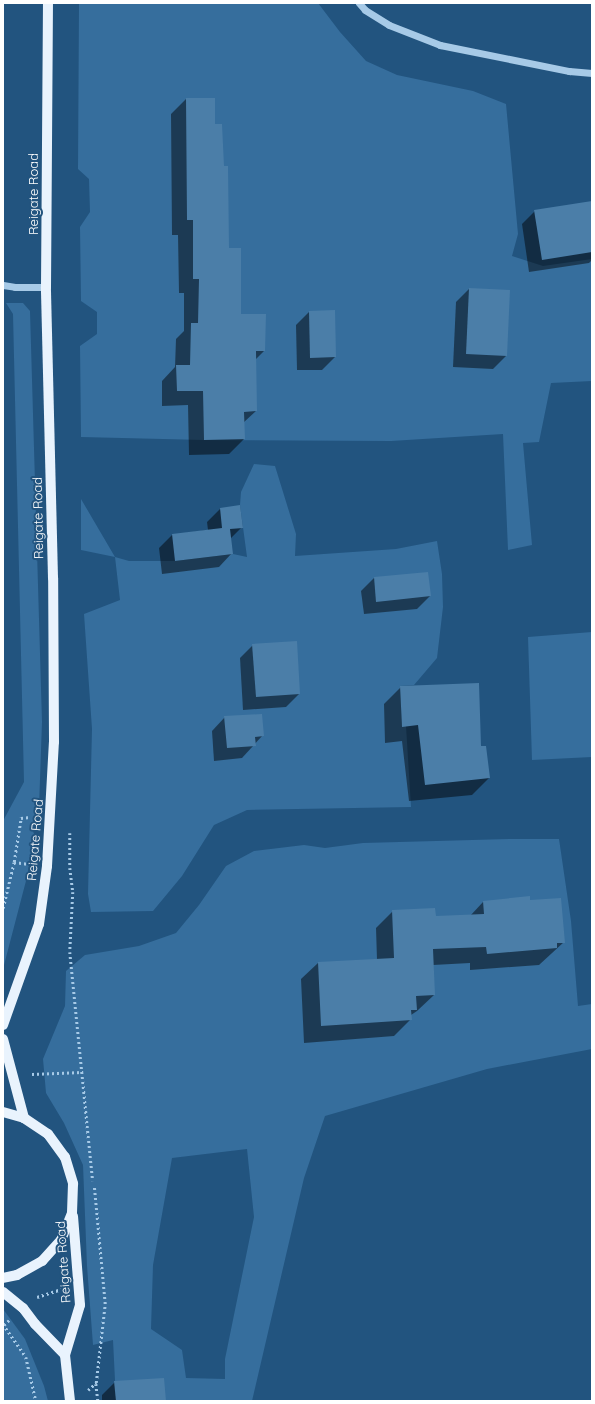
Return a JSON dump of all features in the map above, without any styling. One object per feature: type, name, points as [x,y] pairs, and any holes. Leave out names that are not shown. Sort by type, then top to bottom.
[{"type":"main road","name":"Reigate Road","points":[[3,1025],[39,924],[47,866],[51,814],[54,734],[53,578],[46,287],[48,3]]},
{"type":"main road","points":[[3,1039],[24,1118]]},
{"type":"main road","points":[[3,1112],[24,1118],[48,1134],[65,1157],[73,1184],[72,1213],[61,1240],[42,1261],[17,1275],[3,1278]]},
{"type":"main road","name":"Reigate Road","points":[[70,1401],[65,1355],[80,1305],[72,1213]]},
{"type":"main road","points":[[3,1292],[23,1308],[35,1324],[65,1355]]},
{"type":"lane","points":[[359,3],[365,10],[389,25],[440,45],[570,71],[592,73]]},
{"type":"lane","points":[[3,285],[15,287],[46,287]]},
{"type":"path","points":[[3,908],[14,862],[21,818],[51,814]]},
{"type":"path","points":[[73,892],[70,952],[105,1304],[96,1383],[98,1401]]},
{"type":"path","points":[[30,1074],[83,1072]]},
{"type":"path","points":[[36,1401],[26,1357],[4,1325],[39,1295],[79,1285],[103,1281]]},
{"type":"path","points":[[86,1392],[96,1383]]},
{"type":"shaded area","points":[[79,3],[318,3],[340,32],[366,61],[397,75],[473,91],[506,104],[518,234],[512,256],[543,266],[592,259],[592,381],[551,383],[539,442],[523,443],[532,545],[508,550],[503,434],[391,441],[204,440],[81,437],[80,346],[97,334],[97,312],[81,301],[80,227],[90,212],[89,179],[78,169]]},
{"type":"shaded area","points":[[6,303],[23,303],[30,311],[42,722],[39,808],[27,877],[3,969],[3,821],[24,782],[13,314]]},
{"type":"shaded area","points":[[254,464],[275,466],[296,534],[295,556],[396,549],[437,541],[442,574],[443,607],[437,658],[414,685],[400,686],[402,726],[406,726],[411,807],[247,810],[214,825],[182,876],[153,911],[91,912],[88,894],[92,729],[84,614],[120,600],[115,557],[129,561],[175,561],[233,554],[247,557],[240,505],[241,492]]},
{"type":"shaded area","points":[[81,499],[115,557],[81,550]]},
{"type":"shaded area","points":[[592,632],[592,757],[532,760],[528,637]]},
{"type":"shaded area","points":[[559,839],[571,921],[578,1006],[592,1004],[592,1049],[487,1069],[325,1116],[304,1178],[252,1401],[116,1401],[113,1340],[93,1345],[87,1266],[83,1165],[64,1123],[46,1093],[43,1059],[65,1006],[66,971],[85,955],[139,946],[176,933],[199,905],[226,866],[254,851],[304,845],[325,848],[363,843]],"holes":[[[247,1149],[254,1217],[225,1359],[225,1379],[186,1378],[182,1350],[151,1329],[153,1265],[172,1158]]]},
{"type":"shaded area","points":[[3,1309],[25,1339],[44,1386],[48,1401],[3,1401]]},
{"type":"building","points":[[186,98],[215,98],[215,124],[222,124],[224,166],[228,166],[229,248],[241,248],[241,314],[266,314],[265,351],[256,351],[257,411],[244,412],[245,439],[204,440],[203,391],[177,391],[176,365],[190,365],[191,323],[198,323],[199,279],[193,279],[193,220],[187,220]]},
{"type":"building","points":[[592,201],[592,252],[542,260],[534,210]]},
{"type":"building","points":[[469,288],[510,290],[507,356],[466,354]]},
{"type":"building","points":[[335,310],[336,357],[310,358],[309,311]]},
{"type":"building","points":[[240,505],[243,528],[230,529],[233,554],[175,561],[172,534],[222,528],[220,508]]},
{"type":"building","points":[[428,572],[431,596],[376,602],[374,577]]},
{"type":"building","points":[[297,641],[300,694],[256,697],[252,644]]},
{"type":"building","points":[[479,683],[481,746],[486,746],[490,778],[425,785],[418,725],[402,727],[400,686]]},
{"type":"building","points":[[262,714],[264,736],[255,737],[256,746],[227,748],[224,716]]},
{"type":"building","points":[[530,896],[530,900],[561,898],[565,943],[557,943],[557,948],[487,954],[486,947],[433,949],[435,995],[416,996],[417,1010],[411,1010],[412,1020],[321,1026],[318,962],[394,958],[392,910],[435,908],[436,916],[484,914],[483,901]]},
{"type":"building","points":[[164,1378],[166,1401],[116,1401],[114,1381]]}]
